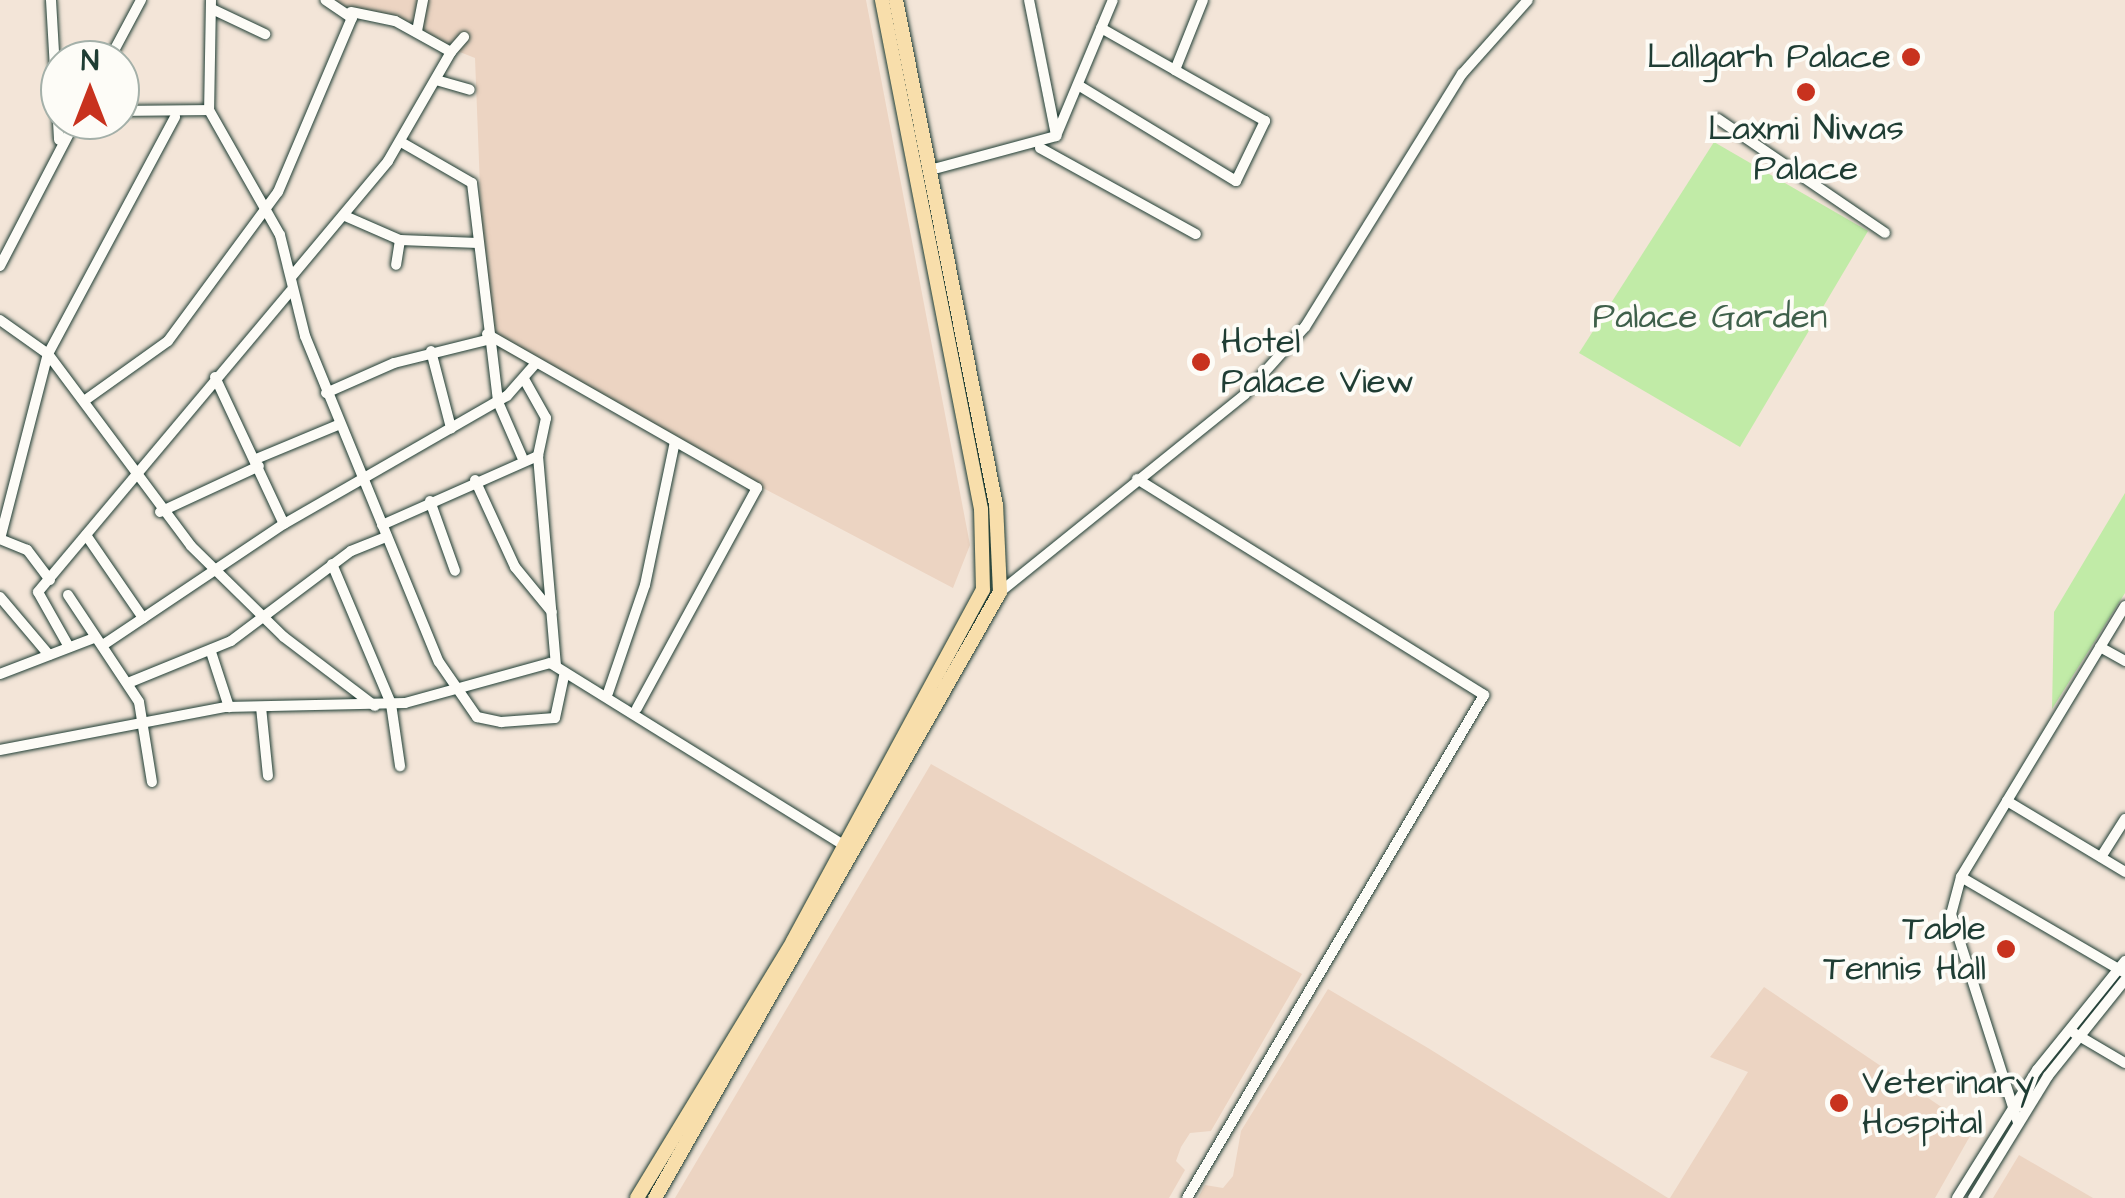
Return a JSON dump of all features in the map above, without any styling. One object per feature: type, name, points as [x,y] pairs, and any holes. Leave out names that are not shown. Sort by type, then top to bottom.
[{"type":"main road","points":[[637,1198],[967,628],[988,559],[882,0]]},
{"type":"main road","points":[[655,1198],[1000,592],[996,505],[896,0]]},
{"type":"street","points":[[50,0],[53,40]]},
{"type":"street","points":[[119,40],[141,0]]},
{"type":"street","points":[[325,0],[351,12],[417,31],[451,52]]},
{"type":"street","points":[[417,31],[423,0]]},
{"type":"street","points":[[1029,0],[1056,136]]},
{"type":"street","points":[[930,170],[1040,148],[1056,136],[1113,0]]},
{"type":"street","points":[[1175,70],[1203,0]]},
{"type":"street","points":[[1000,592],[1246,394],[1305,327],[1438,109],[1528,0]]},
{"type":"street","points":[[265,34],[211,4],[209,110],[266,207],[292,276],[291,290],[326,394],[455,691],[478,717],[546,720],[562,708],[564,676]]},
{"type":"street","points":[[84,401],[168,341],[266,207],[351,12]]},
{"type":"street","points":[[1078,85],[1236,182],[1265,121],[1101,28]]},
{"type":"street","points":[[292,276],[345,216],[400,142],[451,52],[464,38]]},
{"type":"street","points":[[436,80],[470,90]]},
{"type":"street","points":[[140,112],[176,117],[209,110]]},
{"type":"street","points":[[50,580],[27,550],[0,539],[48,354],[176,117]]},
{"type":"street","points":[[1718,119],[1885,234]]},
{"type":"street","points":[[0,266],[5,242],[59,140]]},
{"type":"street","points":[[400,142],[470,178],[498,402],[522,456]]},
{"type":"street","points":[[1040,148],[1196,234]]},
{"type":"street","points":[[345,216],[400,240],[478,243]]},
{"type":"street","points":[[396,265],[400,240]]},
{"type":"street","points":[[69,647],[37,603],[50,580],[130,474],[291,290]]},
{"type":"street","points":[[0,320],[48,354],[160,512],[263,616],[376,707]]},
{"type":"street","points":[[326,394],[431,351],[487,337],[676,442],[759,496],[636,708]]},
{"type":"street","points":[[431,351],[451,428]]},
{"type":"street","points":[[106,643],[284,524],[498,402],[524,379],[536,362]]},
{"type":"street","points":[[214,376],[284,524]]},
{"type":"street","points":[[524,379],[546,418],[538,456],[556,666],[564,676],[636,708],[844,845]]},
{"type":"street","points":[[160,512],[340,424]]},
{"type":"street","points":[[608,693],[644,584],[676,442]]},
{"type":"street","points":[[382,524],[522,456],[538,456]]},
{"type":"street","points":[[1137,479],[1484,695],[1187,1198]]},
{"type":"street","points":[[475,480],[514,567],[552,612]]},
{"type":"street","points":[[430,501],[455,571]]},
{"type":"street","points":[[86,535],[144,618]]},
{"type":"street","points":[[128,683],[211,652],[332,564],[386,537]]},
{"type":"street","points":[[332,564],[391,704],[400,766]]},
{"type":"street","points":[[68,595],[94,638],[106,643],[144,718],[152,782]]},
{"type":"street","points":[[0,597],[49,655]]},
{"type":"street","points":[[2018,1123],[1953,926],[1962,877],[2125,606]]},
{"type":"street","points":[[0,674],[94,638]]},
{"type":"street","points":[[2100,646],[2125,661]]},
{"type":"street","points":[[211,652],[229,707]]},
{"type":"street","points":[[0,750],[144,718],[229,707],[376,707],[556,666]]},
{"type":"street","points":[[261,707],[268,776]]},
{"type":"street","points":[[2007,801],[2125,872]]},
{"type":"street","points":[[2101,857],[2125,818]]},
{"type":"street","points":[[1962,877],[2123,971]]},
{"type":"street","points":[[1958,1198],[2012,1106],[2068,1029],[2123,971]]},
{"type":"street","points":[[1973,1198],[2018,1123],[2123,971]]},
{"type":"street","points":[[2068,1029],[2125,1063]]},
{"type":"shaded area","points":[[329,0],[866,0],[970,545],[953,588],[486,342],[475,58]]},
{"type":"shaded area","points":[[931,764],[1302,974],[1211,1131],[1190,1133],[1181,1147],[1176,1161],[1185,1170],[1169,1198],[675,1198]]},
{"type":"shaded area","name":"Veterinary Hospital","points":[[1764,987],[1974,1129],[1935,1198],[1670,1198],[1748,1072],[1710,1057]]},
{"type":"shaded area","points":[[1328,989],[1668,1198],[1198,1198],[1205,1185],[1223,1188],[1233,1176],[1241,1131]]},
{"type":"shaded area","points":[[2019,1155],[2081,1191],[2093,1198],[1993,1198]]},
{"type":"green space","name":"Palace Garden","points":[[1714,142],[1868,231],[1740,447],[1579,353]]},
{"type":"green space","points":[[2125,493],[2125,593],[2052,709],[2054,612]]},
{"type":"place","name":"Lallgarh Palace","points":[[1911,57]]},
{"type":"place","name":"Laxmi Niwas Palace","points":[[1806,92]]},
{"type":"place","name":"Hotel Palace View","points":[[1201,362]]},
{"type":"place","name":"Table Tennis Hall","points":[[2006,949]]},
{"type":"place","name":"Veterinary Hospital","points":[[1839,1103]]}]
